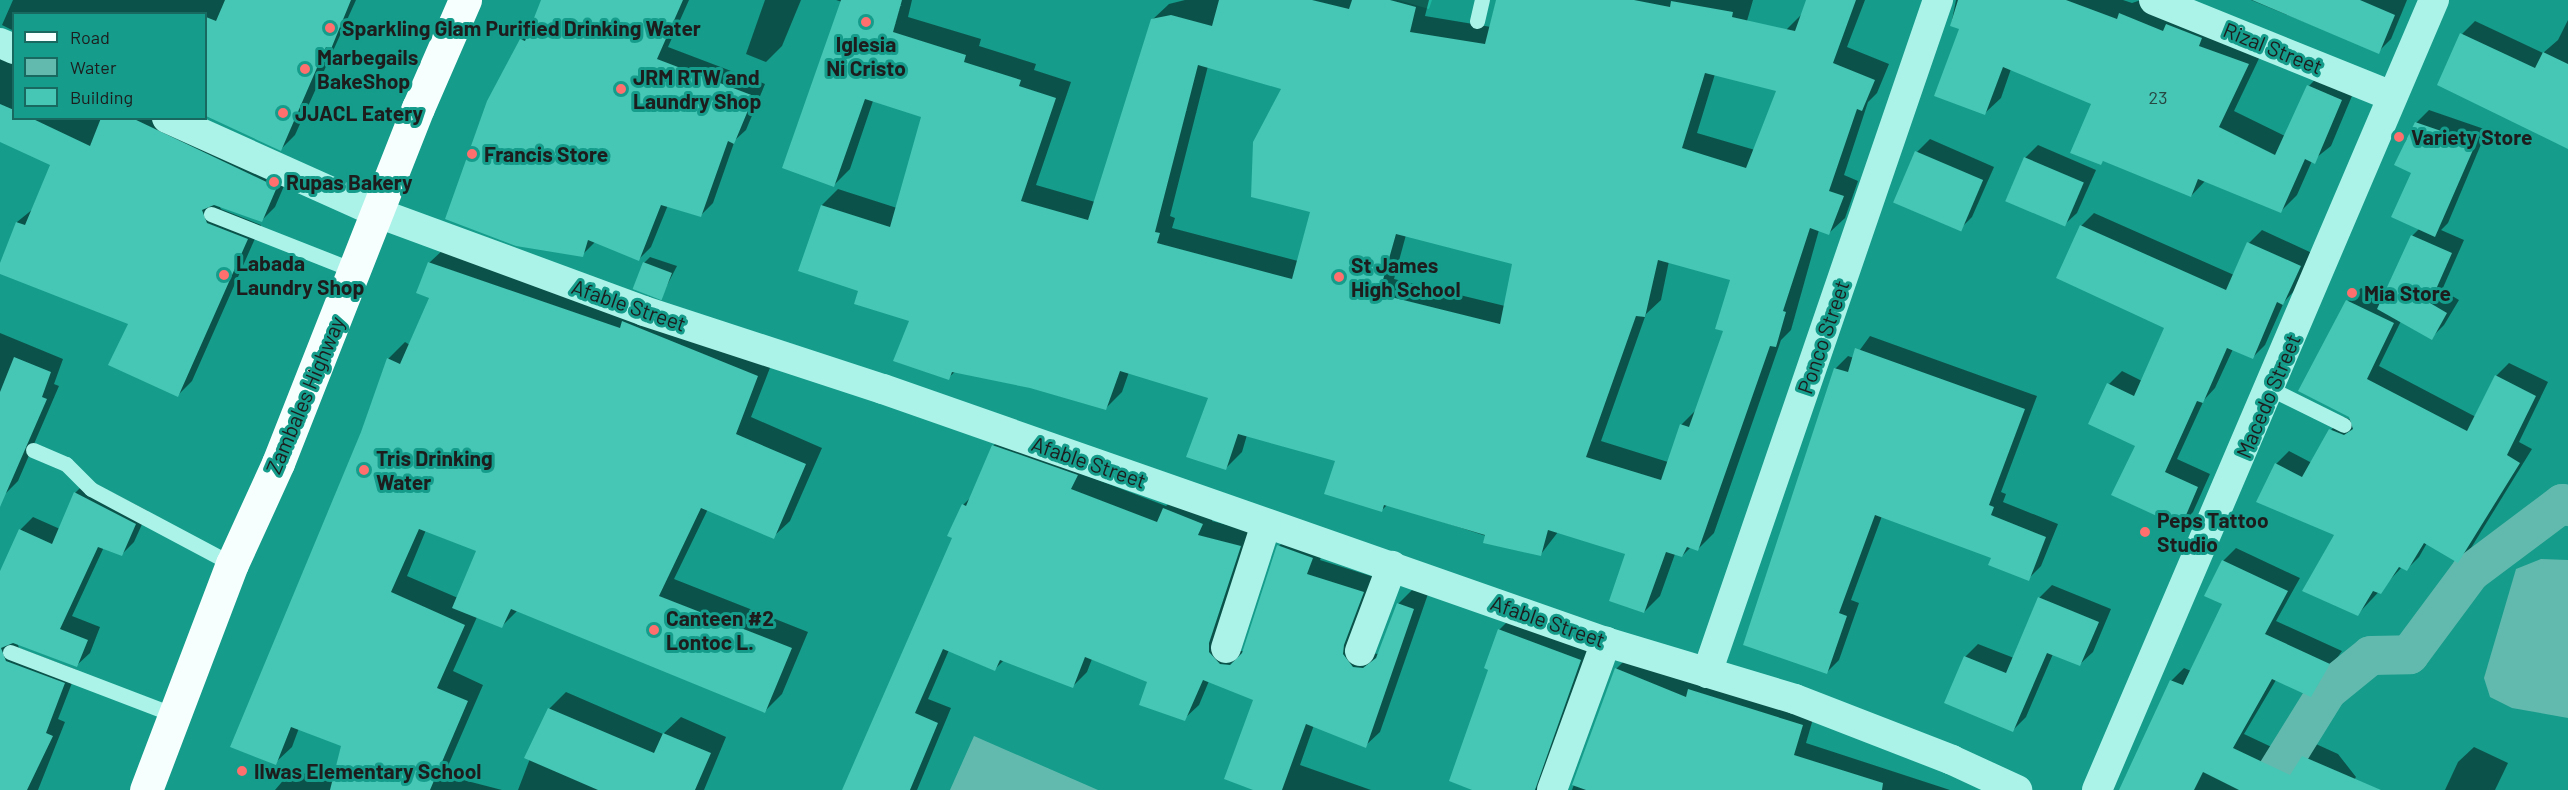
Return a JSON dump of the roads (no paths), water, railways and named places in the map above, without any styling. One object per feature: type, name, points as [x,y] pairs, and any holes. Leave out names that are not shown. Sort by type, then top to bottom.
[{"type":"main road","name":"Zambales Highway","points":[[146,790],[232,564],[278,463],[356,271],[421,99],[465,0]]},
{"type":"street","name":"Ponco Street","points":[[1707,672],[1938,0]]},
{"type":"street","name":"Rizal Street","points":[[2154,0],[2392,96]]},
{"type":"street","name":"Macedo Street","points":[[2097,790],[2271,389],[2434,0]]},
{"type":"street","name":"Afable Street","points":[[171,120],[378,213],[644,311],[883,389],[1606,642],[1847,718],[2017,790]]},
{"type":"street","points":[[1226,648],[1266,524]]},
{"type":"street","points":[[1360,651],[1392,566]]},
{"type":"street","points":[[1552,790],[1606,642]]},
{"type":"lane","points":[[1477,21],[1482,0]]},
{"type":"lane","points":[[212,214],[356,271]]},
{"type":"lane","points":[[2271,389],[2344,425]]},
{"type":"lane","points":[[33,450],[66,464],[91,489],[232,564]]},
{"type":"lane","points":[[10,652],[175,715]]},
{"type":"water","points":[[2541,559],[2568,560],[2568,718],[2512,708],[2490,697],[2484,678],[2516,569]]},
{"type":"water","points":[[974,736],[1098,790],[950,790]]},
{"type":"waterway","points":[[2265,790],[2327,690],[2370,655],[2409,654],[2470,572],[2562,503],[2568,506]]},
{"type":"place","name":"Iglesia Ni Cristo","points":[[866,22]]},
{"type":"place","name":"Sparkling Glam Purified Drinking Water","points":[[330,28]]},
{"type":"place","name":"Marbegails BakeShop","points":[[305,69]]},
{"type":"place","name":"JRM RTW and Laundry Shop","points":[[621,89]]},
{"type":"place","name":"JJACL Eatery","points":[[283,113]]},
{"type":"place","name":"Variety Store","points":[[2399,137]]},
{"type":"place","name":"Francis Store","points":[[472,154]]},
{"type":"place","name":"Rupas Bakery","points":[[274,182]]},
{"type":"place","name":"Labada Laundry Shop","points":[[224,275]]},
{"type":"place","name":"St James High School","points":[[1339,277]]},
{"type":"place","name":"Mia Store","points":[[2352,293]]},
{"type":"place","name":"Tris Drinking Water","points":[[364,470]]},
{"type":"place","name":"Peps Tattoo Studio","points":[[2145,532]]},
{"type":"place","name":"Canteen #2 Lontoc L.","points":[[654,630]]},
{"type":"place","name":"Ilwas Elementary School","points":[[242,771]]}]
